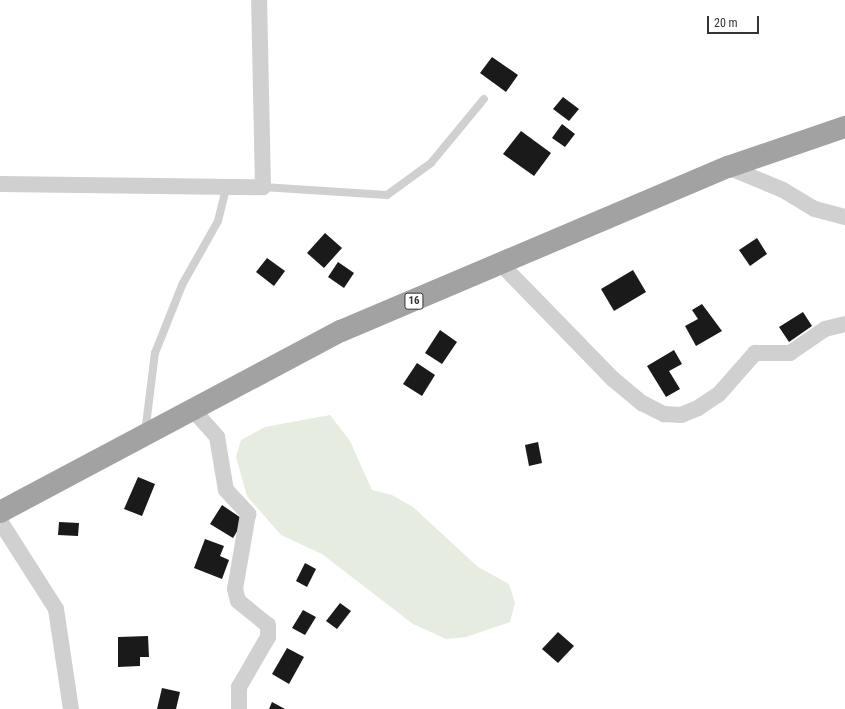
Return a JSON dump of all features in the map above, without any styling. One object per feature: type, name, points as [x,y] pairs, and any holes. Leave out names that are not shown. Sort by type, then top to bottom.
[{"type":"highway","name":"16","points":[[0,512],[341,331],[728,167],[845,127]]},
{"type":"street","points":[[0,184],[263,187],[259,0]]},
{"type":"street","points":[[728,167],[783,190],[815,209],[845,217]]},
{"type":"street","points":[[502,264],[612,379],[642,402],[664,414],[681,415],[698,408],[719,394],[755,354],[790,352],[825,329],[845,324]]},
{"type":"street","points":[[194,410],[217,437],[226,490],[248,514],[235,589],[238,601],[268,625],[268,636],[239,687],[240,709]]},
{"type":"street","points":[[0,521],[56,608],[71,709]]},
{"type":"lane","points":[[263,187],[387,195],[431,163],[484,99]]},
{"type":"lane","points":[[145,434],[155,353],[182,285],[218,221],[227,186]]},
{"type":"shaded area","points":[[330,415],[350,441],[372,490],[392,495],[413,507],[478,567],[509,584],[515,603],[510,622],[466,637],[446,639],[413,624],[322,554],[281,535],[247,496],[236,457],[241,440],[265,427]]},
{"type":"building","points":[[492,57],[518,75],[506,92],[480,73]]},
{"type":"building","points":[[563,97],[579,109],[569,121],[553,109]]},
{"type":"building","points":[[562,124],[575,134],[565,147],[552,138]]},
{"type":"building","points":[[521,131],[551,153],[534,176],[503,154]]},
{"type":"building","points":[[325,233],[342,248],[324,268],[307,253]]},
{"type":"building","points":[[757,238],[767,254],[750,266],[739,250]]},
{"type":"building","points":[[267,258],[285,271],[274,286],[256,272]]},
{"type":"building","points":[[338,262],[354,273],[344,288],[328,277]]},
{"type":"building","points":[[633,270],[646,292],[614,311],[601,289]]},
{"type":"building","points":[[702,304],[722,331],[696,346],[685,326],[698,319],[692,310]]},
{"type":"building","points":[[803,312],[812,326],[789,342],[779,327]]},
{"type":"building","points":[[440,330],[457,342],[442,364],[425,353]]},
{"type":"building","points":[[674,350],[682,364],[669,371],[680,389],[666,397],[647,366]]},
{"type":"building","points":[[417,363],[435,375],[422,396],[403,384]]},
{"type":"building","points":[[538,442],[542,463],[529,466],[525,445]]},
{"type":"building","points":[[138,477],[155,484],[142,516],[124,509]]},
{"type":"building","points":[[222,505],[244,520],[233,538],[210,524]]},
{"type":"building","points":[[59,522],[79,523],[78,536],[58,535]]},
{"type":"building","points":[[205,539],[224,546],[220,556],[229,560],[222,579],[194,568]]},
{"type":"building","points":[[305,563],[316,569],[307,587],[296,581]]},
{"type":"building","points":[[340,603],[351,611],[337,629],[326,621]]},
{"type":"building","points":[[303,610],[316,617],[305,635],[292,628]]},
{"type":"building","points":[[558,632],[574,646],[558,663],[542,649]]},
{"type":"building","points":[[148,636],[149,657],[140,657],[140,666],[118,667],[118,637]]},
{"type":"building","points":[[287,648],[304,657],[289,684],[272,674]]},
{"type":"building","points":[[162,688],[180,692],[176,709],[157,709]]},
{"type":"building","points":[[272,702],[285,709],[269,709]]}]
